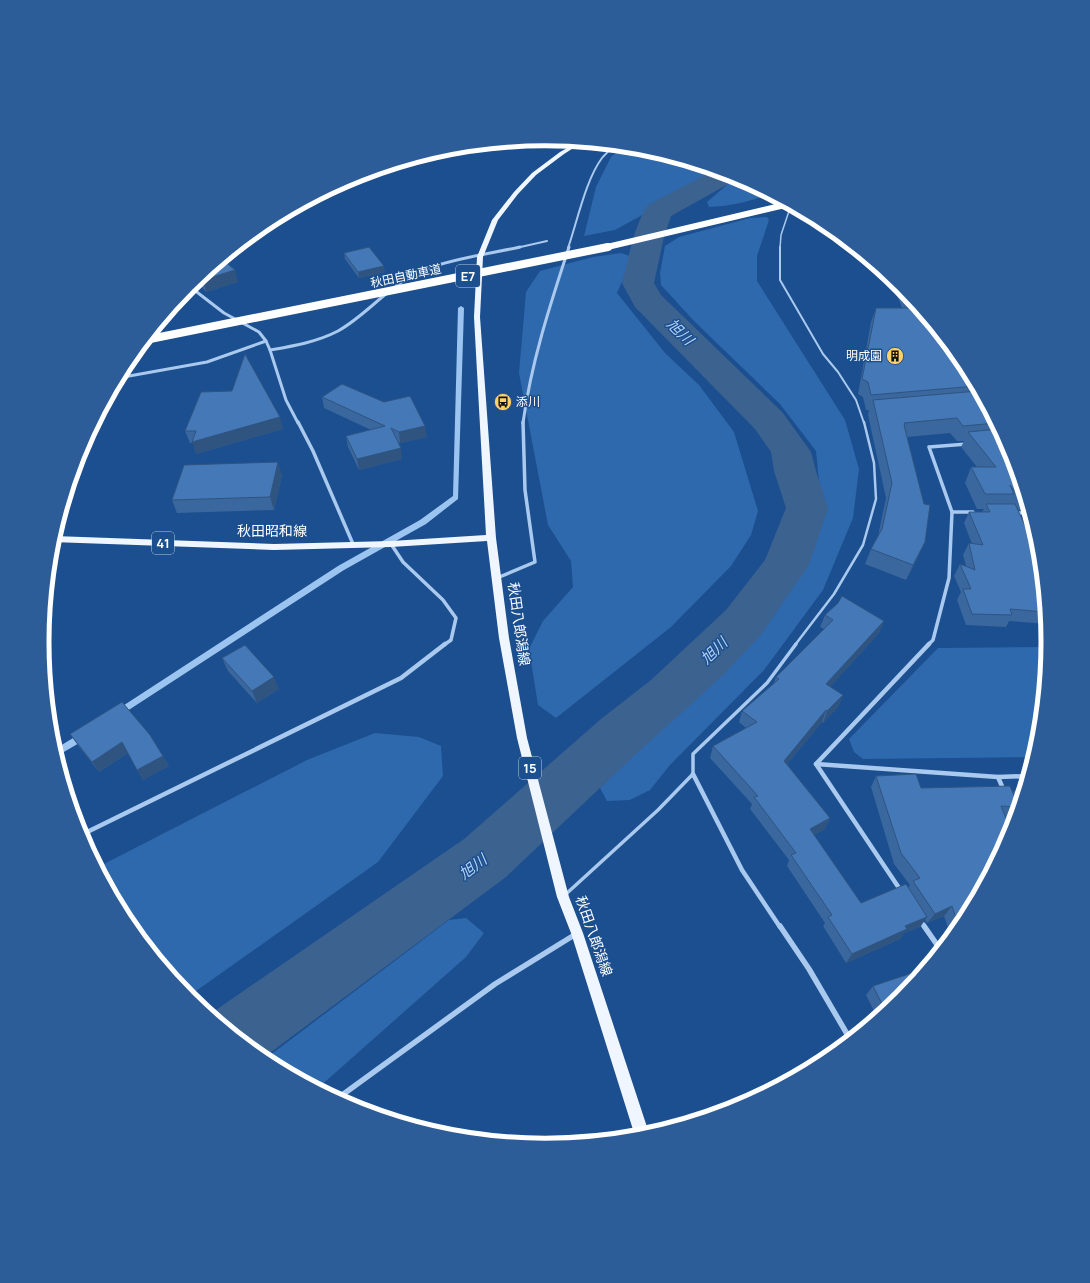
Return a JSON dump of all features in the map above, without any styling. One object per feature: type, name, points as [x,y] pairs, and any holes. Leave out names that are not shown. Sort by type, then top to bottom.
[{"type":"highway","name":"秋田自動車道","points":[[152,339],[617,245],[783,207]]},
{"type":"main road","name":"秋田八郎潟線","points":[[572,147],[534,174],[516,193],[495,220],[480,257],[477,317],[491,538],[504,638],[522,738],[563,897],[577,933],[640,1128]]},
{"type":"main road","name":"秋田昭和線","points":[[60,539],[274,547],[391,544],[491,538]]},
{"type":"street","points":[[496,578],[535,562],[525,490],[523,425],[528,388],[555,290],[586,190],[596,168],[602,158],[610,150]]},
{"type":"street","points":[[270,350],[323,337],[341,329],[403,280],[429,267],[480,257],[547,241]]},
{"type":"street","points":[[195,290],[224,313],[259,332],[266,341],[286,400],[313,451],[353,544]]},
{"type":"street","points":[[126,377],[207,362],[228,356],[266,341]]},
{"type":"street","points":[[816,764],[932,640],[949,578],[952,512],[929,447],[974,443]]},
{"type":"street","points":[[952,512],[975,512]]},
{"type":"street","points":[[1014,513],[1024,513]]},
{"type":"street","points":[[87,832],[401,678],[450,640],[456,618],[443,600],[403,562],[391,544]]},
{"type":"street","points":[[816,764],[998,777],[1022,776]]},
{"type":"street","points":[[816,764],[903,894]]},
{"type":"street","points":[[693,774],[742,870],[809,969],[847,1035]]},
{"type":"street","points":[[998,777],[1006,797]]},
{"type":"street","points":[[915,912],[937,945]]},
{"type":"street","points":[[343,1094],[495,984],[577,933]]},
{"type":"lane","points":[[563,897],[658,810],[693,774],[693,754],[767,683],[834,594],[863,545],[876,499],[874,463],[862,413],[856,400],[838,372],[823,354],[811,336],[780,280],[779,256],[781,235],[789,210]]},
{"type":"shaded area","points":[[618,151],[642,155],[673,162],[708,174],[655,208],[615,230],[584,236],[596,187],[611,157]]},
{"type":"shaded area","points":[[731,182],[763,196],[724,206],[709,207],[707,202]]},
{"type":"shaded area","points":[[767,217],[769,220],[757,256],[757,281],[845,420],[859,469],[853,518],[823,590],[764,670],[670,765],[650,790],[630,800],[607,801],[600,788],[742,644],[799,567],[822,511],[816,451],[780,404],[695,322],[661,285],[660,273],[665,246],[679,237],[750,218]]},
{"type":"shaded area","points":[[621,253],[633,257],[617,293],[665,353],[699,385],[734,432],[758,511],[751,535],[731,566],[671,627],[556,718],[538,705],[529,649],[543,621],[573,587],[571,561],[548,525],[519,373],[526,292],[540,271],[593,257]]},
{"type":"shaded area","points":[[1041,647],[1037,706],[1027,757],[863,759],[854,752],[849,739],[938,648]]},
{"type":"shaded area","points":[[375,733],[419,737],[441,746],[443,776],[378,862],[194,992],[172,969],[151,943],[115,889],[102,865],[307,760]]},
{"type":"shaded area","points":[[466,918],[484,933],[466,957],[322,1084],[270,1055],[449,920]]},
{"type":"building","points":[[369,247],[384,266],[358,272],[344,253]]},
{"type":"building","points":[[226,262],[235,270],[208,279]]},
{"type":"building","name":"明成園","points":[[876,308],[912,308],[939,340],[970,386],[871,395],[868,382],[862,379]]},
{"type":"building","points":[[245,354],[280,417],[192,442],[196,431],[185,431],[201,392],[232,391]]},
{"type":"building","points":[[342,384],[384,402],[410,396],[425,426],[399,432],[391,428],[401,448],[357,459],[346,436],[385,426],[322,397]]},
{"type":"building","points":[[973,391],[991,423],[963,426],[957,418],[904,423],[924,504],[930,505],[925,542],[913,565],[871,549],[882,529],[892,483],[873,400]]},
{"type":"building","points":[[993,430],[1018,494],[1010,485],[1014,494],[985,494],[971,467],[996,467],[968,432]]},
{"type":"building","points":[[278,462],[270,497],[172,500],[184,465]]},
{"type":"building","points":[[986,504],[1015,504],[1028,532],[1037,577],[1040,612],[1010,609],[1012,615],[972,614],[963,589],[971,589],[960,564],[975,570],[969,543],[983,545],[969,512],[990,512]]},
{"type":"building","points":[[842,596],[884,621],[826,684],[843,695],[827,711],[826,710],[784,761],[830,818],[810,829],[861,903],[906,884],[927,917],[905,926],[907,929],[852,954],[828,917],[832,915],[791,855],[796,853],[754,797],[758,796],[713,746],[757,722],[742,711],[779,679],[776,677],[833,620],[825,615],[838,603]]},
{"type":"building","points":[[245,645],[274,677],[252,691],[222,658]]},
{"type":"building","points":[[122,702],[150,735],[163,756],[137,770],[122,742],[92,762],[70,734]]},
{"type":"building","points":[[916,774],[921,788],[1010,786],[1016,799],[1013,807],[1001,806],[1007,821],[1003,831],[975,890],[956,918],[952,906],[935,914],[913,881],[920,878],[901,853],[876,776]]},
{"type":"building","points":[[915,972],[882,1005],[873,986]]},
{"type":"waterway","name":"旭川","points":[[241,1033],[485,858],[620,735],[669,694],[706,660],[743,623],[786,565],[807,508],[795,471],[791,452],[769,421],[647,300],[638,283],[649,237],[658,211],[721,178]]},
{"type":"waterway","points":[[118,713],[341,568],[423,522],[456,497],[461,308]]},
{"type":"waterway","points":[[62,750],[83,736]]},
{"type":"place","name":"明成園","points":[[895,356]]},
{"type":"place","name":"添川","points":[[503,402]]}]
